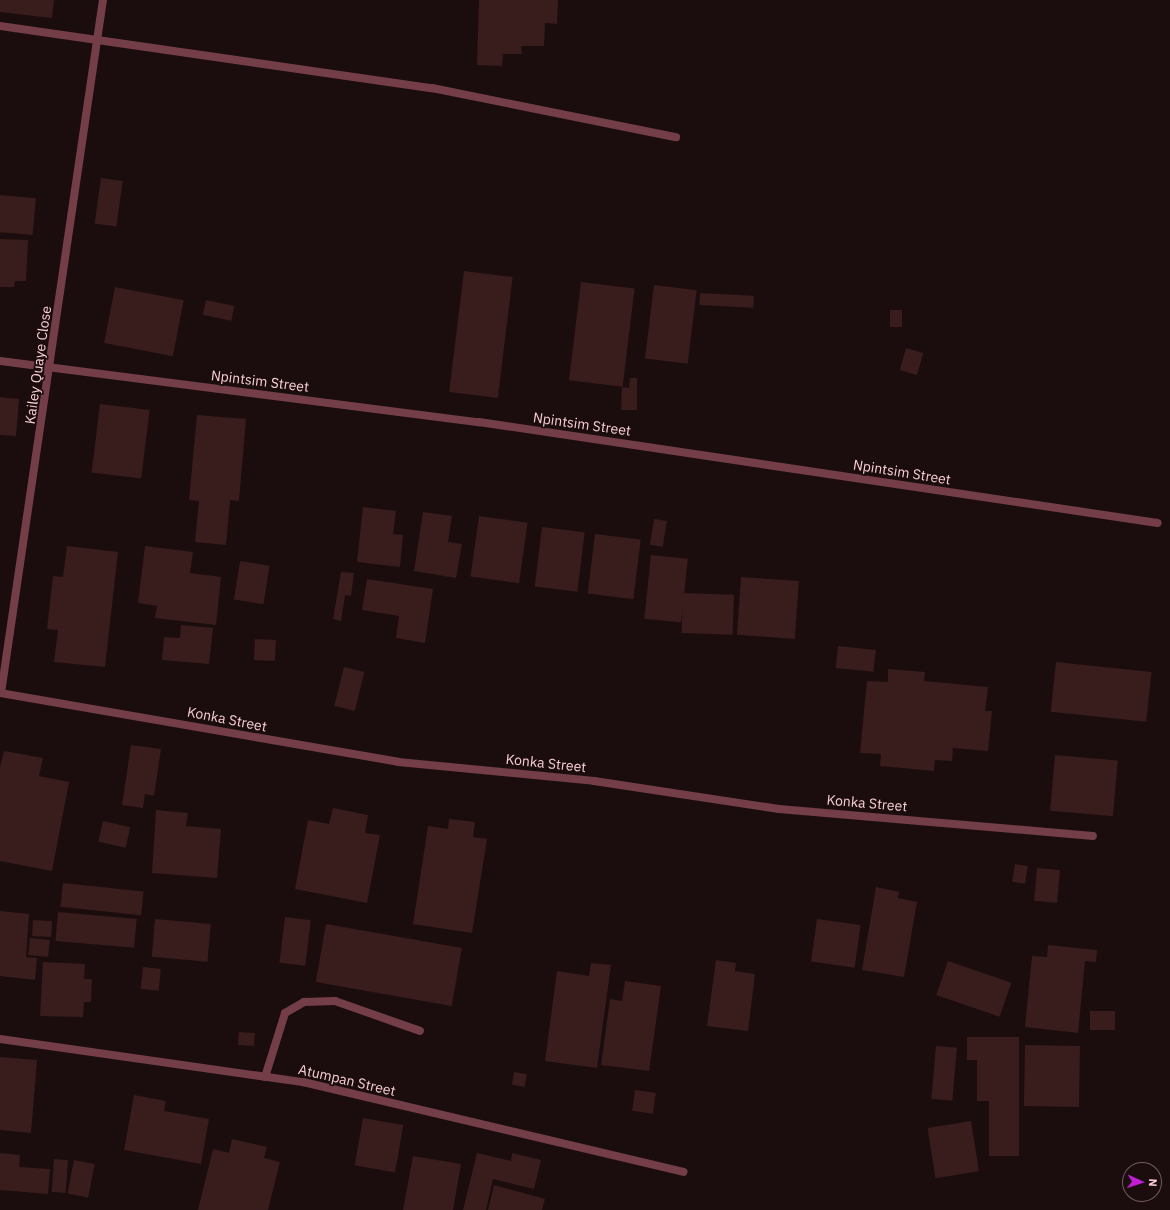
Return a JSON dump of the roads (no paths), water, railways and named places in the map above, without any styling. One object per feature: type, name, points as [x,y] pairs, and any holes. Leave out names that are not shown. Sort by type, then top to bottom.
[{"type":"street","name":"Kailey Quaye Close","points":[[1,693],[51,368],[103,0]]},
{"type":"street","points":[[0,26],[432,88],[676,137]]},
{"type":"street","name":"Npintsim Street","points":[[0,361],[479,422],[1158,524]]},
{"type":"street","name":"Konka Street","points":[[1,693],[398,762],[594,781],[779,809],[1093,836]]},
{"type":"street","points":[[265,1077],[285,1013],[304,1002],[334,1001],[420,1032]]},
{"type":"street","name":"Atumpan Street","points":[[0,1039],[320,1086],[683,1172]]}]
